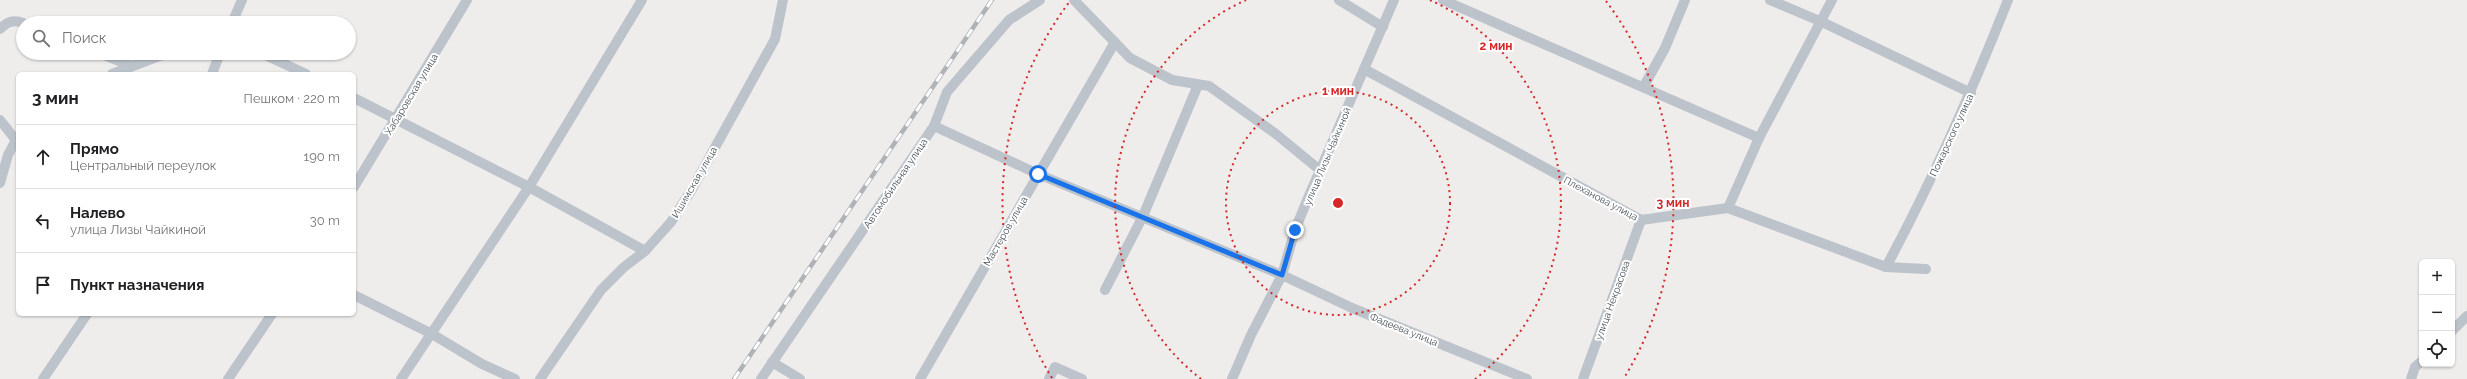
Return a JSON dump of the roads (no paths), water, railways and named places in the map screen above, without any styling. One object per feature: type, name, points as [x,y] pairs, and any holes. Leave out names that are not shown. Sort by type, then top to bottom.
[{"type":"street","points":[[235,16],[242,0]]},
{"type":"street","name":"Хабаровская улица","points":[[356,184],[467,0]]},
{"type":"street","points":[[401,379],[529,187],[642,0]]},
{"type":"street","name":"Ишимская улица","points":[[540,379],[601,290],[624,267],[645,251],[671,222],[692,189],[775,39],[784,0]]},
{"type":"street","name":"Автомобильная улица","points":[[762,379],[772,362],[934,126],[947,92],[1009,20],[1040,0]]},
{"type":"street","points":[[1074,0],[1130,58],[1172,80],[1209,86],[1276,134],[1321,171]]},
{"type":"street","points":[[1339,0],[1383,27]]},
{"type":"street","name":"улица Лизы Чайкиной","points":[[1232,379],[1251,335],[1282,275],[1295,230],[1394,0]]},
{"type":"street","points":[[1443,0],[1644,86],[1759,138]]},
{"type":"street","points":[[1644,86],[1665,48],[1685,0]]},
{"type":"street","points":[[1770,0],[1822,22],[1971,93]]},
{"type":"street","points":[[1728,208],[1759,138],[1822,22],[1832,0]]},
{"type":"street","name":"Пожарского улица","points":[[1886,267],[1917,210],[1971,93],[2008,0]]},
{"type":"street","points":[[0,29],[7,23],[16,20]]},
{"type":"street","name":"Мастеров улица","points":[[920,379],[1115,42]]},
{"type":"street","points":[[117,60],[132,66]]},
{"type":"street","points":[[117,72],[148,60]]},
{"type":"street","points":[[213,72],[217,60]]},
{"type":"street","points":[[276,60],[302,72]]},
{"type":"street","name":"Плеханова улица","points":[[1364,69],[1641,220],[1728,208],[1886,267],[1926,269]]},
{"type":"street","points":[[1105,290],[1143,216],[1198,84]]},
{"type":"street","points":[[356,99],[397,118],[529,187],[645,251]]},
{"type":"street","points":[[0,120],[16,137],[8,155],[0,182]]},
{"type":"street","name":"Фадеева улица","points":[[934,126],[1038,174],[1143,216],[1282,275],[1352,308],[1527,379]]},
{"type":"street","name":"улица Некрасова","points":[[1583,379],[1641,220]]},
{"type":"street","points":[[356,296],[432,334],[482,364],[515,379]]},
{"type":"street","points":[[42,379],[87,316]]},
{"type":"street","points":[[228,379],[271,316]]},
{"type":"street","points":[[2455,328],[2467,316]]},
{"type":"street","points":[[772,362],[800,379]]},
{"type":"street","points":[[2410,379],[2419,364]]},
{"type":"street","points":[[1049,379],[1055,367],[1082,379]]},
{"type":"railway","points":[[734,379],[992,0]]}]
